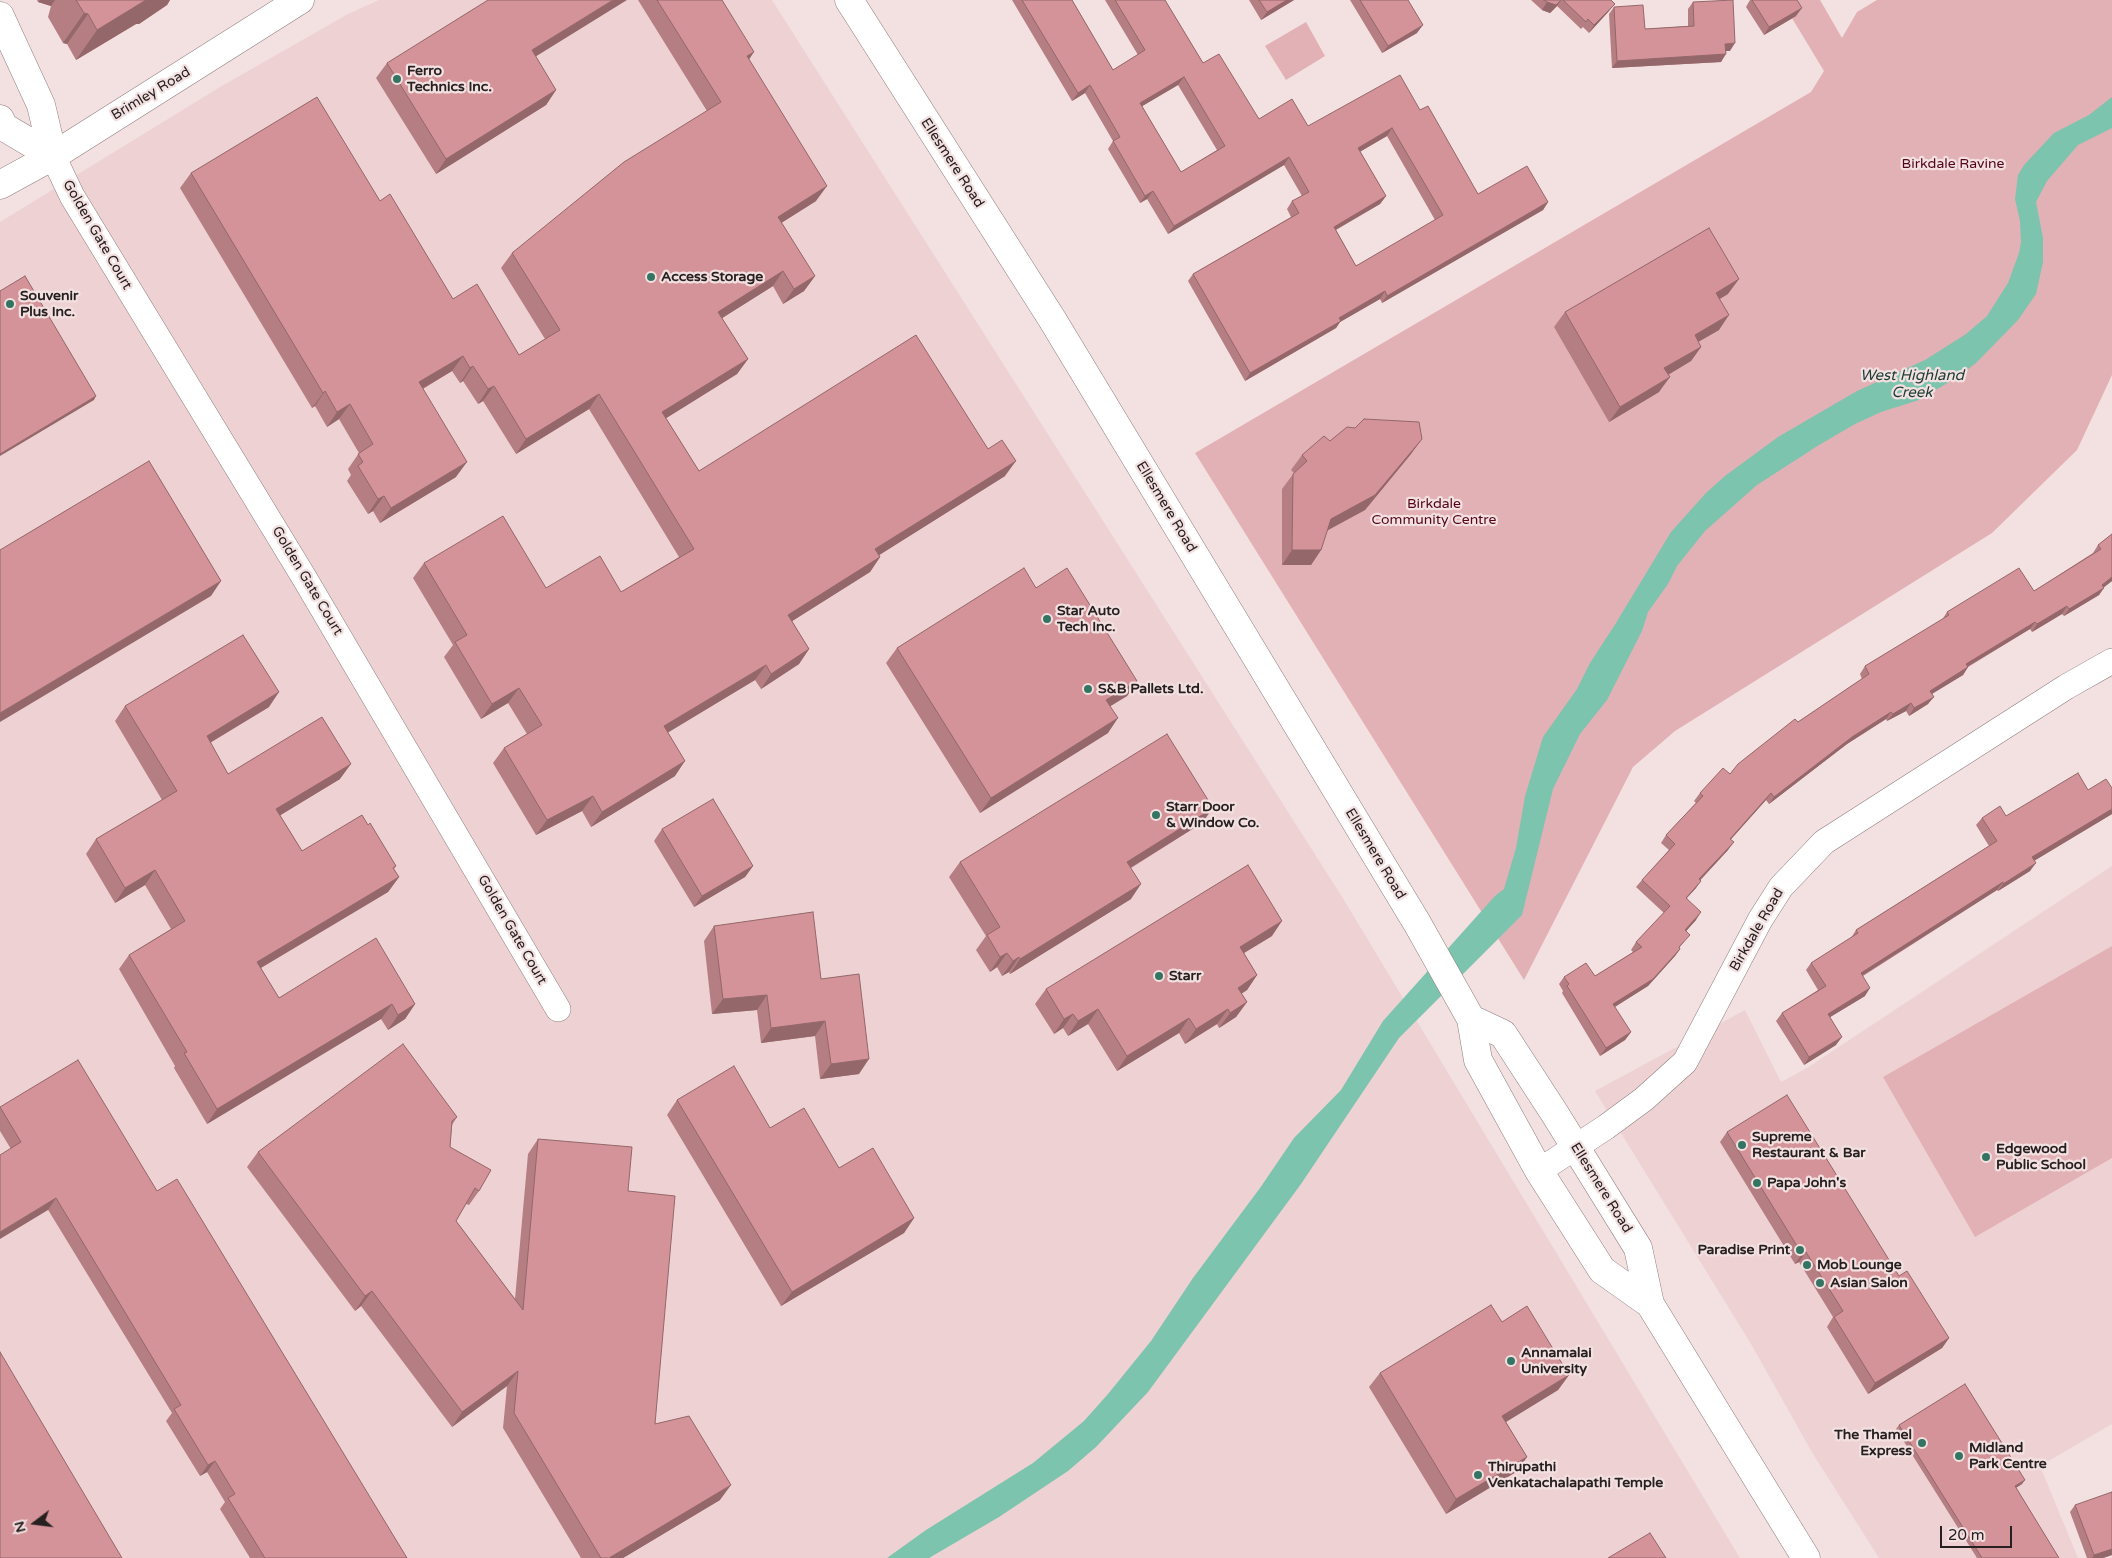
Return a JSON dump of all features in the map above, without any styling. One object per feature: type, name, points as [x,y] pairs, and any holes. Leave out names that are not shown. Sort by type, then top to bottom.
[{"type":"main road","name":"Brimley Road","points":[[0,184],[53,156],[300,0]]},
{"type":"main road","name":"Ellesmere Road","points":[[848,1],[1052,319],[1417,923],[1471,1019],[1478,1060],[1539,1171],[1602,1270],[1650,1304]]},
{"type":"main road","points":[[0,16],[20,62],[42,105],[53,156]]},
{"type":"main road","points":[[0,119],[4,127],[53,156]]},
{"type":"main road","name":"Ellesmere Road","points":[[1471,1019],[1503,1034],[1638,1248],[1650,1304],[1806,1558]]},
{"type":"street","name":"Golden Gate Court","points":[[53,156],[72,196],[305,578],[558,1009]]},
{"type":"street","name":"Birkdale Road","points":[[1539,1171],[1644,1099],[1685,1062],[1760,920],[1781,886],[1824,842],[2058,693],[2112,661]]},
{"type":"shaded area","points":[[379,0],[772,0],[1344,900],[1740,1558],[0,1558],[0,222],[220,87],[348,14]]},
{"type":"shaded area","points":[[2112,866],[2112,1424],[2040,1466],[2078,1558],[1879,1558],[1813,1454],[1751,1344],[1595,1091],[1745,1010],[1781,1082],[1807,1068]]},
{"type":"green space","points":[[1781,0],[1820,0],[1842,38],[1857,12],[1877,0],[2112,0],[2112,375],[2077,450],[1992,533],[1675,731],[1633,767],[1524,980],[1195,453],[1811,92],[1824,71]]},
{"type":"green space","points":[[1306,22],[1325,56],[1286,80],[1265,46]]},
{"type":"green space","points":[[2112,946],[2112,1158],[1975,1237],[1883,1077]]},
{"type":"water","name":"West Highland Creek","points":[[2112,97],[2112,128],[2078,145],[2047,181],[2036,202],[2043,238],[2043,262],[2036,294],[2018,320],[1976,363],[1959,376],[1919,400],[1881,412],[1855,424],[1757,485],[1705,531],[1677,566],[1668,584],[1648,612],[1642,631],[1607,700],[1580,734],[1553,789],[1522,915],[1399,1038],[1301,1184],[1148,1392],[1096,1447],[1068,1471],[999,1517],[929,1558],[887,1558],[926,1530],[1033,1463],[1084,1421],[1108,1394],[1151,1341],[1193,1278],[1260,1188],[1294,1138],[1341,1090],[1383,1021],[1495,896],[1504,889],[1516,848],[1525,796],[1543,737],[1577,689],[1590,663],[1671,532],[1706,493],[1725,476],[1778,437],[1857,391],[1925,360],[1966,334],[1987,316],[2008,283],[2019,253],[2021,242],[2020,221],[2015,199],[2018,175],[2024,165],[2054,133],[2089,115]]},
{"type":"building","points":[[76,0],[146,0],[97,30],[88,14],[84,13]]},
{"type":"building","points":[[488,0],[613,0],[532,50],[556,90],[446,159],[387,63]]},
{"type":"building","points":[[657,0],[722,0],[754,52],[747,56],[827,186],[778,217],[815,276],[794,289],[783,271],[718,312],[748,359],[662,412],[699,471],[916,335],[988,449],[1002,440],[1016,461],[875,549],[880,557],[788,615],[809,649],[771,674],[766,665],[664,726],[685,761],[602,812],[593,796],[547,820],[504,748],[542,725],[519,688],[492,704],[455,642],[467,635],[424,563],[503,516],[546,588],[600,556],[621,592],[694,549],[599,394],[526,439],[494,386],[488,389],[473,366],[470,368],[463,356],[419,382],[467,462],[391,508],[384,496],[378,499],[358,466],[363,462],[358,454],[373,444],[350,404],[337,412],[325,391],[323,393],[191,173],[317,97],[380,201],[390,194],[453,299],[477,284],[519,355],[560,330],[512,253],[624,162],[721,102]]},
{"type":"building","points":[[1022,0],[1072,0],[1113,70],[1145,50],[1115,0],[1165,0],[1203,63],[1219,54],[1259,119],[1292,99],[1308,126],[1400,75],[1420,110],[1428,106],[1478,194],[1527,166],[1548,202],[1387,296],[1385,291],[1339,318],[1341,321],[1250,373],[1193,274],[1299,213],[1292,201],[1309,192],[1289,157],[1174,226],[1153,191],[1145,196],[1113,141],[1120,137],[1090,85],[1078,93]],"holes":[[[1184,77],[1225,146],[1181,172],[1140,103]],[[1392,128],[1443,215],[1356,266],[1334,227],[1386,196],[1358,148]]]},
{"type":"building","points":[[1259,0],[1287,0],[1267,12]]},
{"type":"building","points":[[1360,0],[1408,0],[1423,25],[1388,46]]},
{"type":"building","points":[[1544,0],[1561,0],[1556,5]]},
{"type":"building","points":[[1563,0],[1611,0],[1615,4],[1594,25],[1588,19],[1586,22]]},
{"type":"building","points":[[1733,0],[1735,43],[1725,44],[1726,54],[1617,61],[1614,7],[1643,5],[1645,29],[1694,26],[1693,2]]},
{"type":"building","points":[[1752,0],[1797,0],[1802,8],[1769,27]]},
{"type":"building","points":[[1709,228],[1739,279],[1716,293],[1729,315],[1695,335],[1701,347],[1664,368],[1670,377],[1620,407],[1565,312]]},
{"type":"building","points":[[25,276],[96,396],[0,454],[0,291]]},
{"type":"building","points":[[1364,419],[1419,422],[1422,439],[1375,495],[1331,519],[1321,550],[1292,550],[1293,474],[1307,461],[1302,455],[1324,436],[1330,441],[1347,427],[1355,428]]},
{"type":"building","points":[[149,461],[221,581],[0,713],[0,550]]},
{"type":"building","points":[[2112,534],[2112,577],[2102,585],[2104,588],[2069,609],[2067,606],[2037,624],[2035,622],[1966,664],[1968,667],[1930,691],[1934,697],[1914,708],[1911,703],[1893,714],[1891,712],[1852,737],[1774,797],[1771,793],[1730,839],[1734,842],[1699,879],[1701,881],[1686,898],[1701,912],[1685,930],[1690,935],[1679,947],[1680,949],[1653,979],[1613,1004],[1631,1032],[1606,1048],[1567,986],[1569,984],[1564,977],[1586,963],[1595,976],[1642,947],[1636,942],[1670,906],[1642,880],[1675,844],[1666,835],[1703,796],[1700,793],[1723,768],[1730,774],[1738,764],[1795,719],[1798,722],[1869,674],[1865,666],[1949,615],[1947,612],[2019,568],[2034,591],[2101,549],[2098,545]]},
{"type":"building","points":[[1024,568],[1036,588],[1067,568],[1137,681],[1106,700],[1118,718],[991,798],[897,648]]},
{"type":"building","points":[[243,635],[279,692],[207,736],[228,774],[322,717],[351,764],[276,809],[302,851],[362,815],[368,825],[370,823],[396,866],[393,868],[399,877],[257,962],[279,998],[376,938],[415,1004],[398,1015],[392,1004],[217,1109],[184,1053],[187,1052],[129,955],[185,921],[155,870],[125,888],[96,839],[177,791],[125,706]]},
{"type":"building","points":[[1167,734],[1213,808],[1127,862],[1141,884],[1020,959],[1019,957],[1013,961],[1007,953],[1000,957],[987,935],[1000,927],[960,862]]},
{"type":"building","points":[[2078,773],[2088,790],[2106,779],[2112,788],[2112,809],[2032,857],[2036,863],[1861,973],[1870,988],[1828,1014],[1842,1037],[1809,1057],[1782,1013],[1826,986],[1811,963],[1858,933],[1856,930],[1997,841],[1982,818],[2000,806],[2006,816]]},
{"type":"building","points":[[713,799],[753,866],[702,896],[662,829]]},
{"type":"building","name":"Starr","points":[[1248,865],[1282,921],[1240,947],[1257,975],[1238,988],[1247,1002],[1230,1013],[1228,1009],[1196,1029],[1189,1018],[1127,1056],[1098,1009],[1078,1021],[1073,1014],[1064,1019],[1046,989]]},
{"type":"building","points":[[813,912],[821,979],[859,974],[869,1059],[831,1064],[825,1021],[771,1028],[767,995],[723,999],[714,926]]},
{"type":"building","points":[[403,1044],[457,1117],[452,1121],[450,1147],[491,1170],[479,1191],[475,1188],[456,1221],[523,1310],[538,1139],[632,1147],[628,1191],[675,1196],[655,1424],[689,1416],[731,1485],[609,1558],[601,1558],[514,1413],[518,1371],[462,1412],[372,1291],[365,1296],[258,1152]]},
{"type":"building","points":[[78,1060],[157,1191],[177,1179],[407,1558],[265,1558],[228,1498],[235,1494],[215,1461],[208,1465],[174,1409],[181,1405],[56,1198],[0,1232],[0,1155],[21,1142],[0,1107]]},
{"type":"building","points":[[734,1066],[770,1128],[804,1108],[839,1168],[873,1148],[914,1218],[792,1292],[677,1100]]},
{"type":"building","points":[[1787,1095],[1899,1276],[1907,1271],[1949,1338],[1875,1383],[1834,1317],[1843,1311],[1806,1252],[1802,1254],[1727,1132]]},
{"type":"building","points":[[1491,1305],[1502,1322],[1527,1306],[1569,1375],[1502,1416],[1527,1457],[1456,1499],[1380,1373]]},
{"type":"building","points":[[0,1352],[122,1558],[0,1558]]},
{"type":"building","name":"Midland Park Centre","points":[[1965,1384],[2025,1480],[2015,1486],[2059,1558],[1982,1558],[1899,1425]]},
{"type":"building","points":[[2112,1492],[2112,1549],[2094,1555],[2075,1505]]},
{"type":"building","points":[[1650,1533],[1666,1558],[1608,1558]]},
{"type":"place","name":"Ferro Technics Inc.","points":[[397,79]]},
{"type":"place","name":"Access Storage","points":[[651,277]]},
{"type":"place","name":"Souvenir Plus Inc.","points":[[10,304]]},
{"type":"place","name":"Star Auto Tech Inc.","points":[[1047,619]]},
{"type":"place","name":"S&B Pallets Ltd.","points":[[1088,689]]},
{"type":"place","name":"Starr Door & Window Co.","points":[[1156,815]]},
{"type":"place","name":"Starr","points":[[1159,976]]},
{"type":"place","name":"Supreme Restaurant & Bar","points":[[1742,1145]]},
{"type":"place","name":"Edgewood Public School","points":[[1986,1157]]},
{"type":"place","name":"Papa John's","points":[[1757,1183]]},
{"type":"place","name":"Paradise Print","points":[[1800,1250]]},
{"type":"place","name":"Mob Lounge","points":[[1807,1265]]},
{"type":"place","name":"Asian Salon","points":[[1820,1283]]},
{"type":"place","name":"Annamalai University","points":[[1511,1361]]},
{"type":"place","name":"The Thamel Express","points":[[1922,1443]]},
{"type":"place","name":"Midland Park Centre","points":[[1959,1456]]},
{"type":"place","name":"Thirupathi Venkatachalapathi Temple","points":[[1478,1475]]},
{"type":"park label","name":"Birkdale Ravine","points":[[1953,164]]},
{"type":"park label","name":"Birkdale Community Centre","points":[[1434,512]]}]
